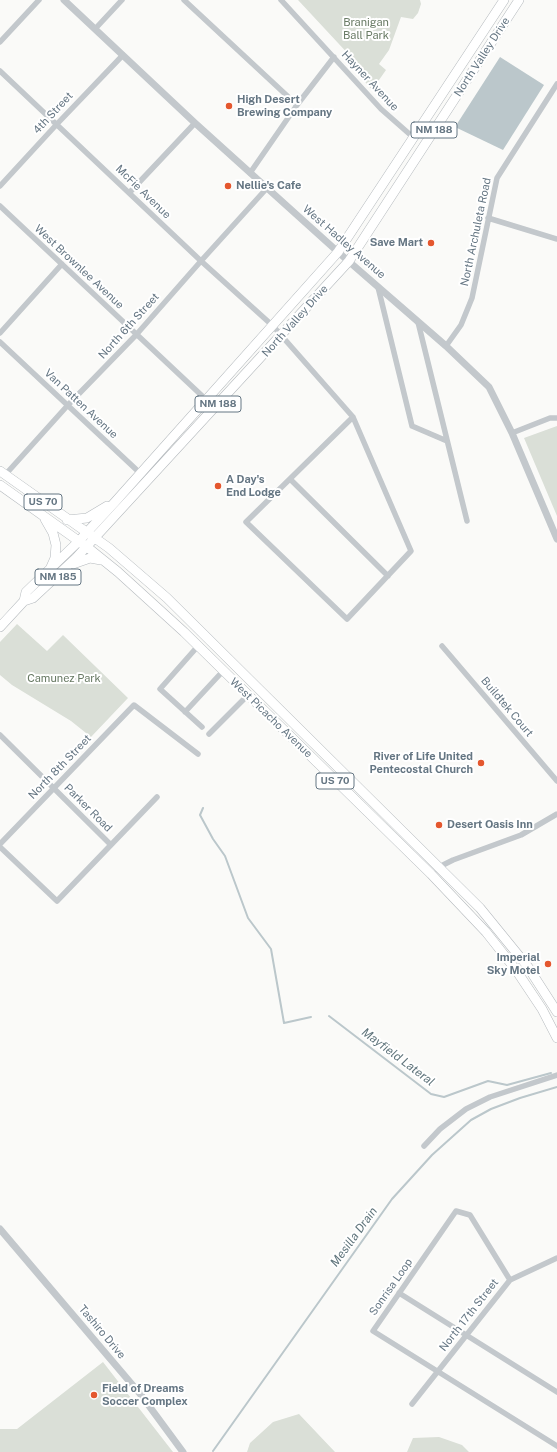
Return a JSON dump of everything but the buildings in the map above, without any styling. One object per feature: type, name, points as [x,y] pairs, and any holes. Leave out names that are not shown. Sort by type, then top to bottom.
[{"type":"main road","name":"North Valley Drive","points":[[24,601],[26,592],[79,541],[115,502],[140,472],[338,252],[504,0]]},
{"type":"main road","name":"North Valley Drive","points":[[2,621],[24,601],[33,598],[87,547],[282,336],[349,261],[519,0]]},
{"type":"main road","name":"West Picacho Avenue","points":[[2,473],[109,548],[167,598],[480,908],[506,938],[557,1012]]},
{"type":"main road","name":"West Picacho Avenue","points":[[0,485],[104,560],[198,646],[431,874],[486,932],[516,970],[542,1009],[557,1038]]},
{"type":"main road","points":[[67,520],[87,518],[115,502]]},
{"type":"main road","points":[[43,516],[53,533],[56,545],[54,558],[50,569]]},
{"type":"main road","points":[[109,523],[106,539],[109,548]]},
{"type":"main road","points":[[68,566],[90,558],[104,560]]},
{"type":"street","points":[[0,42],[39,0]]},
{"type":"street","name":"West Hadley Avenue","points":[[64,0],[195,123],[338,252],[446,346],[488,387],[512,433],[557,539]]},
{"type":"street","points":[[95,29],[122,0]]},
{"type":"street","points":[[184,0],[297,105]]},
{"type":"street","name":"Hayner Avenue","points":[[281,0],[381,109],[414,138]]},
{"type":"street","name":"4th Street","points":[[0,186],[123,55]]},
{"type":"street","points":[[250,173],[297,105],[334,57]]},
{"type":"street","name":"McFie Avenue","points":[[0,71],[130,192],[200,261],[273,326],[353,417],[411,551],[388,576]]},
{"type":"street","name":"North Archuleta Road","points":[[446,346],[461,325],[472,298],[497,178],[557,84]]},
{"type":"street","points":[[130,192],[195,123]]},
{"type":"street","name":"North 6th Street","points":[[2,473],[136,335],[200,261],[268,188]]},
{"type":"street","name":"West Brownlee Avenue","points":[[0,206],[215,408]]},
{"type":"street","points":[[488,218],[557,239]]},
{"type":"street","points":[[0,333],[62,264]]},
{"type":"street","points":[[378,286],[412,426],[447,441]]},
{"type":"street","points":[[418,322],[467,521]]},
{"type":"street","name":"Van Patten Avenue","points":[[0,342],[149,481]]},
{"type":"street","points":[[290,479],[388,576],[347,619],[246,522],[353,417]]},
{"type":"street","points":[[512,433],[550,418],[557,418]]},
{"type":"street","points":[[198,646],[160,689],[202,727]]},
{"type":"street","name":"Buildtek Court","points":[[442,646],[557,781]]},
{"type":"street","points":[[185,712],[223,671]]},
{"type":"street","points":[[210,734],[248,695]]},
{"type":"street","name":"North 8th Street","points":[[0,846],[134,705],[198,754]]},
{"type":"street","name":"Parker Road","points":[[0,735],[111,844]]},
{"type":"street","points":[[0,846],[58,901],[157,797]]},
{"type":"street","points":[[431,874],[439,866],[521,835],[557,814]]},
{"type":"street","points":[[424,1146],[440,1129],[466,1109],[490,1097],[557,1075]]},
{"type":"street","name":"Sonrisa Loop","points":[[510,1280],[470,1215],[456,1211],[373,1330],[557,1446]]},
{"type":"street","name":"Tashiro Drive","points":[[0,1229],[141,1395],[183,1452]]},
{"type":"street","name":"North 17th Street","points":[[412,1404],[510,1280],[557,1258]]},
{"type":"street","points":[[399,1292],[557,1392]]},
{"type":"green space","name":"Branigan Ball Park","points":[[298,0],[420,0],[421,4],[418,13],[413,19],[401,17],[389,50],[379,64],[386,70],[372,90],[361,77],[365,72]]},
{"type":"green space","points":[[557,426],[557,516],[524,438]]},
{"type":"green space","name":"Camunez Park","points":[[17,624],[47,651],[63,635],[128,698],[91,737],[71,721],[12,685],[0,675],[0,642]]},
{"type":"green space","name":"Field of Dreams Soccer Complex","points":[[103,1362],[173,1452],[0,1452],[0,1429],[17,1429]]},
{"type":"green space","points":[[299,1414],[335,1452],[247,1452],[250,1443],[273,1422]]},
{"type":"green space","points":[[439,1437],[462,1445],[469,1452],[407,1452],[413,1438]]},
{"type":"shaded area","points":[[500,57],[544,85],[503,150],[455,127]]},
{"type":"waterway","name":"Mayfield Lateral","points":[[203,808],[200,815],[213,839],[225,856],[248,918],[271,949],[284,1023],[311,1017]]},
{"type":"waterway","name":"Mayfield Lateral","points":[[329,1016],[431,1094],[444,1097],[488,1081],[507,1085],[551,1073]]},
{"type":"waterway","name":"Mesilla Drain","points":[[213,1451],[392,1199],[432,1155],[471,1120],[491,1109],[520,1098],[557,1087]]},
{"type":"place","name":"High Desert Brewing Company","points":[[229,106]]},
{"type":"place","name":"Nellie's Cafe","points":[[228,186]]},
{"type":"place","name":"Save Mart","points":[[431,243]]},
{"type":"place","name":"A Day's End Lodge","points":[[218,486]]},
{"type":"place","name":"River of Life United Pentecostal Church","points":[[481,763]]},
{"type":"place","name":"Desert Oasis Inn","points":[[439,825]]},
{"type":"place","name":"Imperial Sky Motel","points":[[548,964]]},
{"type":"place","name":"Field of Dreams Soccer Complex","points":[[94,1395]]}]
